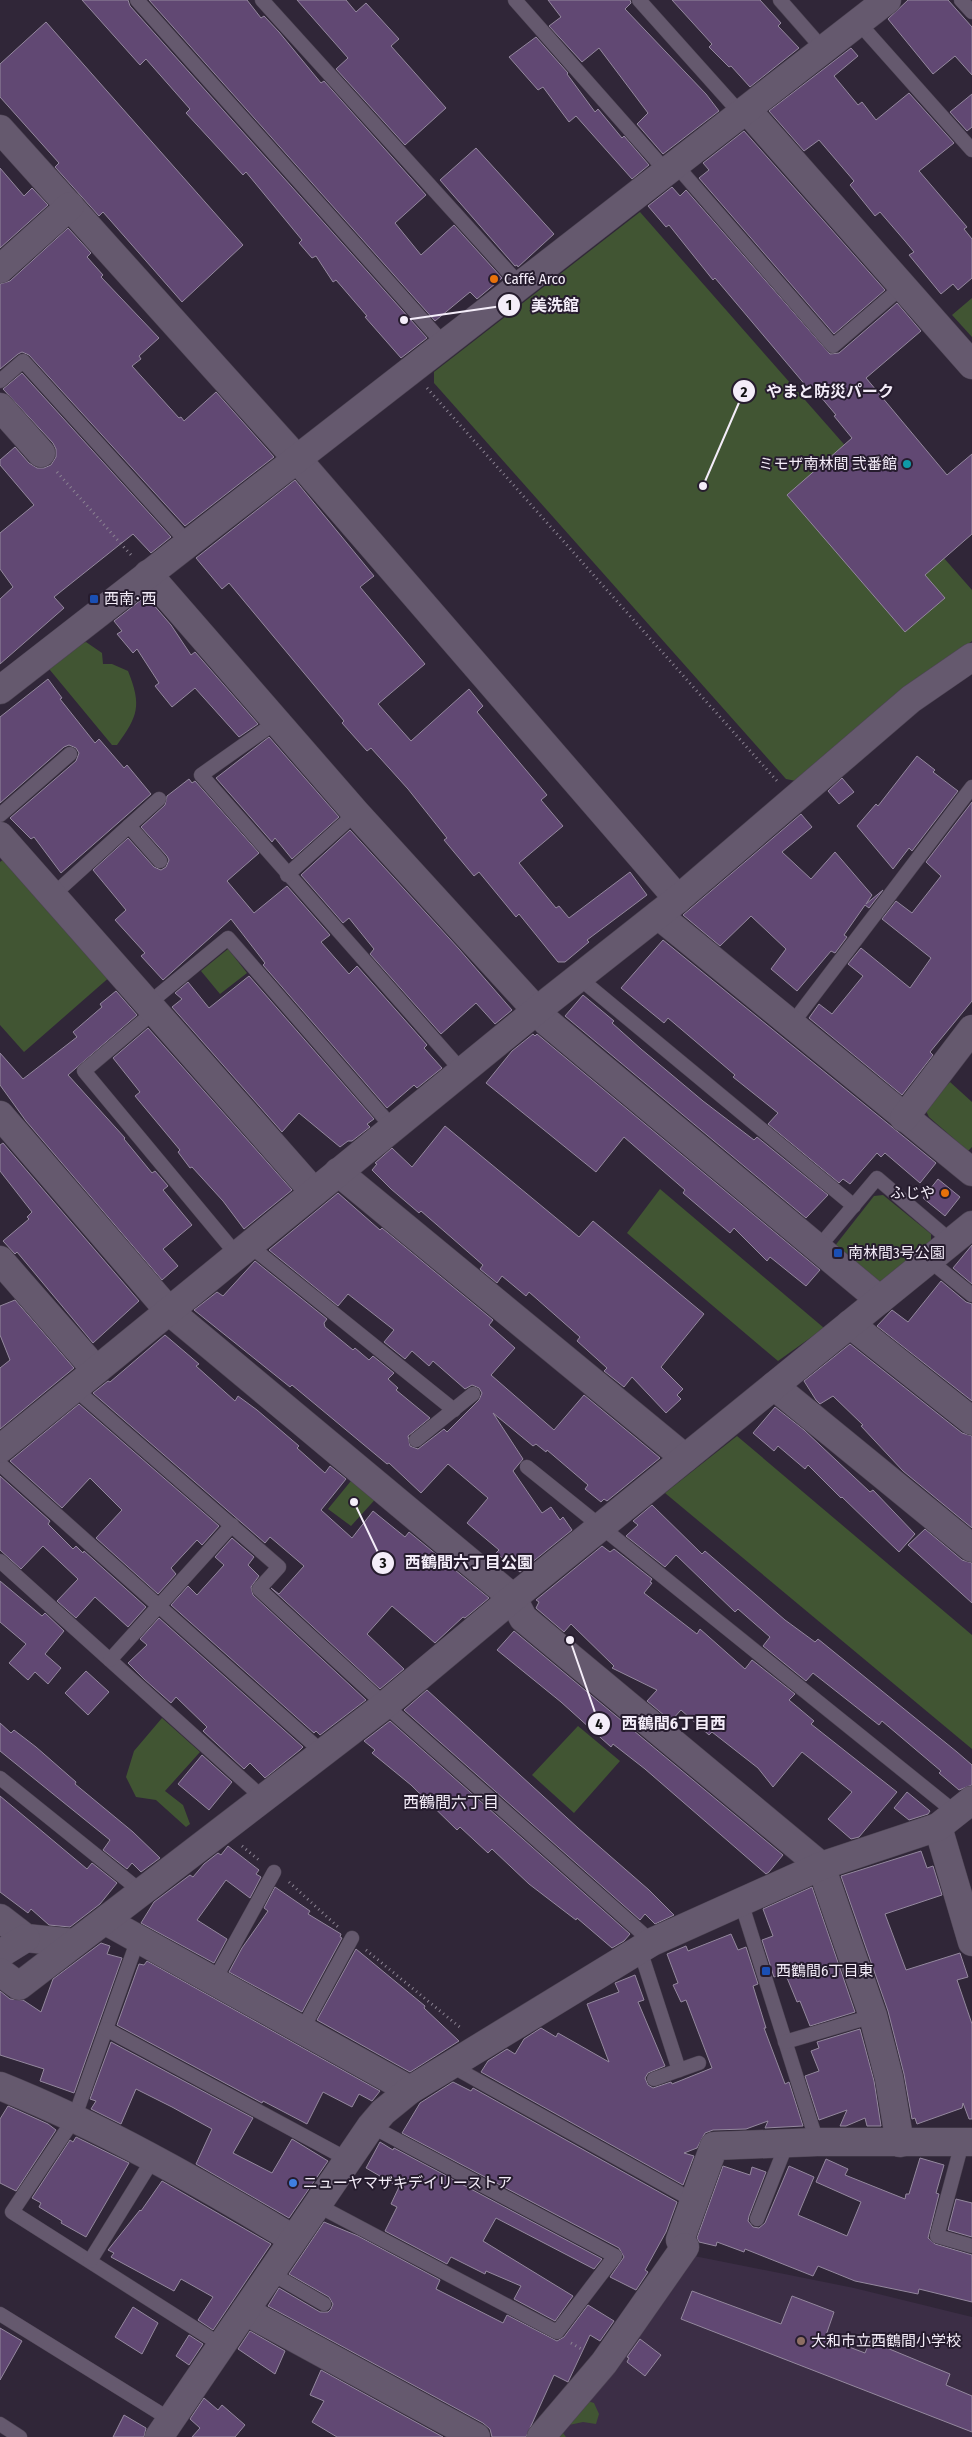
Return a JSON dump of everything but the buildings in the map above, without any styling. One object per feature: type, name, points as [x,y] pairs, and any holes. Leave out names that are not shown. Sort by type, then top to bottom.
[{"type":"street","points":[[0,690],[887,0]]},
{"type":"street","points":[[744,112],[972,364]]},
{"type":"street","points":[[0,129],[298,460],[668,907],[791,1025],[972,1172]]},
{"type":"street","points":[[0,269],[70,206]]},
{"type":"street","points":[[0,407],[41,453]]},
{"type":"street","points":[[148,574],[356,813],[536,1011],[880,1300]]},
{"type":"street","points":[[0,1449],[536,1011],[668,907],[911,699],[972,657]]},
{"type":"street","points":[[0,836],[314,1192]]},
{"type":"street","points":[[904,1118],[971,1032]]},
{"type":"street","points":[[0,1115],[169,1311],[513,1598],[523,1618],[821,1866],[873,2016],[889,2078],[900,2143]]},
{"type":"street","points":[[338,1172],[685,1458]]},
{"type":"street","points":[[0,1972],[19,1986],[74,1943],[106,1921],[385,1705],[513,1598],[962,1233]]},
{"type":"street","points":[[0,1260],[96,1370]]},
{"type":"street","points":[[850,1324],[972,1421]]},
{"type":"street","points":[[774,1386],[972,1548]]},
{"type":"street","points":[[165,2428],[347,2160],[383,2112],[410,2090],[646,1946],[821,1866],[955,1814],[972,1942]]},
{"type":"street","points":[[0,1918],[26,1938],[74,1943]]},
{"type":"street","points":[[106,1921],[410,2090]]},
{"type":"street","points":[[0,1954],[26,1938]]},
{"type":"street","points":[[0,2086],[74,2119],[153,2159],[225,2197],[293,2239]]},
{"type":"street","points":[[541,2437],[604,2363],[683,2243],[694,2201],[714,2146],[787,2142],[967,2143]]},
{"type":"street","points":[[245,2311],[476,2437]]},
{"type":"lane","points":[[137,0],[444,344]]},
{"type":"lane","points":[[262,0],[520,285]]},
{"type":"lane","points":[[514,0],[833,346],[903,286]]},
{"type":"lane","points":[[639,0],[744,112]]},
{"type":"lane","points":[[780,0],[823,49]]},
{"type":"lane","points":[[961,0],[972,12]]},
{"type":"lane","points":[[858,22],[972,150]]},
{"type":"lane","points":[[0,381],[23,361],[189,544]]},
{"type":"lane","points":[[276,722],[201,775],[462,1072]]},
{"type":"lane","points":[[0,815],[70,754]]},
{"type":"lane","points":[[791,1025],[972,787]]},
{"type":"lane","points":[[53,896],[159,799]]},
{"type":"lane","points":[[287,875],[356,813]]},
{"type":"lane","points":[[129,826],[160,861]]},
{"type":"lane","points":[[392,1128],[228,938],[84,1071],[244,1250],[454,1410]]},
{"type":"lane","points":[[578,977],[854,1206]]},
{"type":"lane","points":[[818,1248],[877,1178],[962,1233]]},
{"type":"lane","points":[[929,1260],[972,1295]]},
{"type":"lane","points":[[74,1388],[232,1525],[278,1568],[259,1589],[646,1946],[679,2070]]},
{"type":"lane","points":[[416,1440],[473,1394]]},
{"type":"lane","points":[[0,1464],[322,1752]]},
{"type":"lane","points":[[527,1467],[955,1814]]},
{"type":"lane","points":[[110,1660],[232,1525]]},
{"type":"lane","points":[[0,1561],[263,1798]]},
{"type":"lane","points":[[0,1778],[142,1893]]},
{"type":"lane","points":[[214,1981],[274,1872]]},
{"type":"lane","points":[[741,1902],[818,2142]]},
{"type":"lane","points":[[302,2030],[352,1938]]},
{"type":"lane","points":[[138,1939],[74,2119],[12,2212],[221,2345]]},
{"type":"lane","points":[[785,2042],[873,2016]]},
{"type":"lane","points":[[106,2029],[347,2160]]},
{"type":"lane","points":[[654,2079],[699,2063]]},
{"type":"lane","points":[[450,2065],[694,2201]]},
{"type":"lane","points":[[317,2204],[557,2332],[615,2256],[371,2126]]},
{"type":"lane","points":[[758,2219],[787,2142]]},
{"type":"lane","points":[[967,2143],[937,2236],[972,2246]]},
{"type":"lane","points":[[90,2261],[153,2159]]},
{"type":"lane","points":[[271,2273],[324,2304]]},
{"type":"lane","points":[[0,2314],[165,2428]]},
{"type":"lane","points":[[0,2424],[20,2437]]},
{"type":"path","points":[[412,370],[794,800]]},
{"type":"path","points":[[41,453],[148,574]]},
{"type":"shaded area","name":"大和市立西鶴間小学校","points":[[689,2255],[854,2288],[972,2317],[972,2437],[551,2437]]},
{"type":"green space","points":[[640,212],[972,590],[972,641],[796,781],[786,779],[434,383],[434,372]]},
{"type":"green space","points":[[972,298],[972,337],[952,315]]},
{"type":"green space","points":[[86,642],[102,653],[103,664],[112,664],[128,671],[132,683],[135,693],[136,710],[130,726],[117,745],[112,745],[45,664],[67,649]]},
{"type":"green space","points":[[7,856],[112,975],[24,1052],[0,1025],[0,862]]},
{"type":"green space","points":[[228,949],[247,973],[220,994],[201,971]]},
{"type":"green space","points":[[950,1082],[972,1102],[972,1147],[968,1151],[929,1117],[925,1109]]},
{"type":"green space","points":[[660,1189],[824,1328],[778,1361],[627,1233]]},
{"type":"green space","points":[[883,1195],[931,1234],[931,1242],[877,1289],[834,1247],[874,1196]]},
{"type":"green space","points":[[737,1436],[972,1635],[972,1749],[665,1493]]},
{"type":"green space","points":[[355,1476],[380,1494],[351,1526],[328,1509]]},
{"type":"green space","points":[[162,1718],[200,1752],[165,1791],[183,1805],[190,1824],[186,1827],[156,1800],[136,1797],[126,1777],[134,1751]]},
{"type":"green space","points":[[578,1726],[620,1761],[574,1813],[532,1775]]},
{"type":"green space","points":[[584,2400],[594,2403],[599,2414],[596,2424],[583,2422],[569,2425],[563,2433],[566,2437],[551,2437]]},
{"type":"place","name":"Caffé Arco","points":[[494,279]]},
{"type":"place","name":"美洗館","points":[[404,320]]},
{"type":"place","name":"ミモザ南林間 弐番館","points":[[907,464]]},
{"type":"place","name":"やまと防災パーク","points":[[703,486]]},
{"type":"place","name":"西南･西","points":[[94,599]]},
{"type":"place","name":"ふじや","points":[[945,1193]]},
{"type":"place","name":"南林間3号公園","points":[[838,1253]]},
{"type":"place","name":"西鶴間六丁目公園","points":[[354,1502]]},
{"type":"place","name":"西鶴間6丁目西","points":[[570,1640]]},
{"type":"place","name":"西鶴間6丁目東","points":[[766,1971]]},
{"type":"place","name":"ニューヤマザキデイリーストア","points":[[293,2183]]},
{"type":"place","name":"大和市立西鶴間小学校","points":[[801,2341]]},
{"type":"district","name":"西鶴間六丁目","points":[[451,1802]]}]
